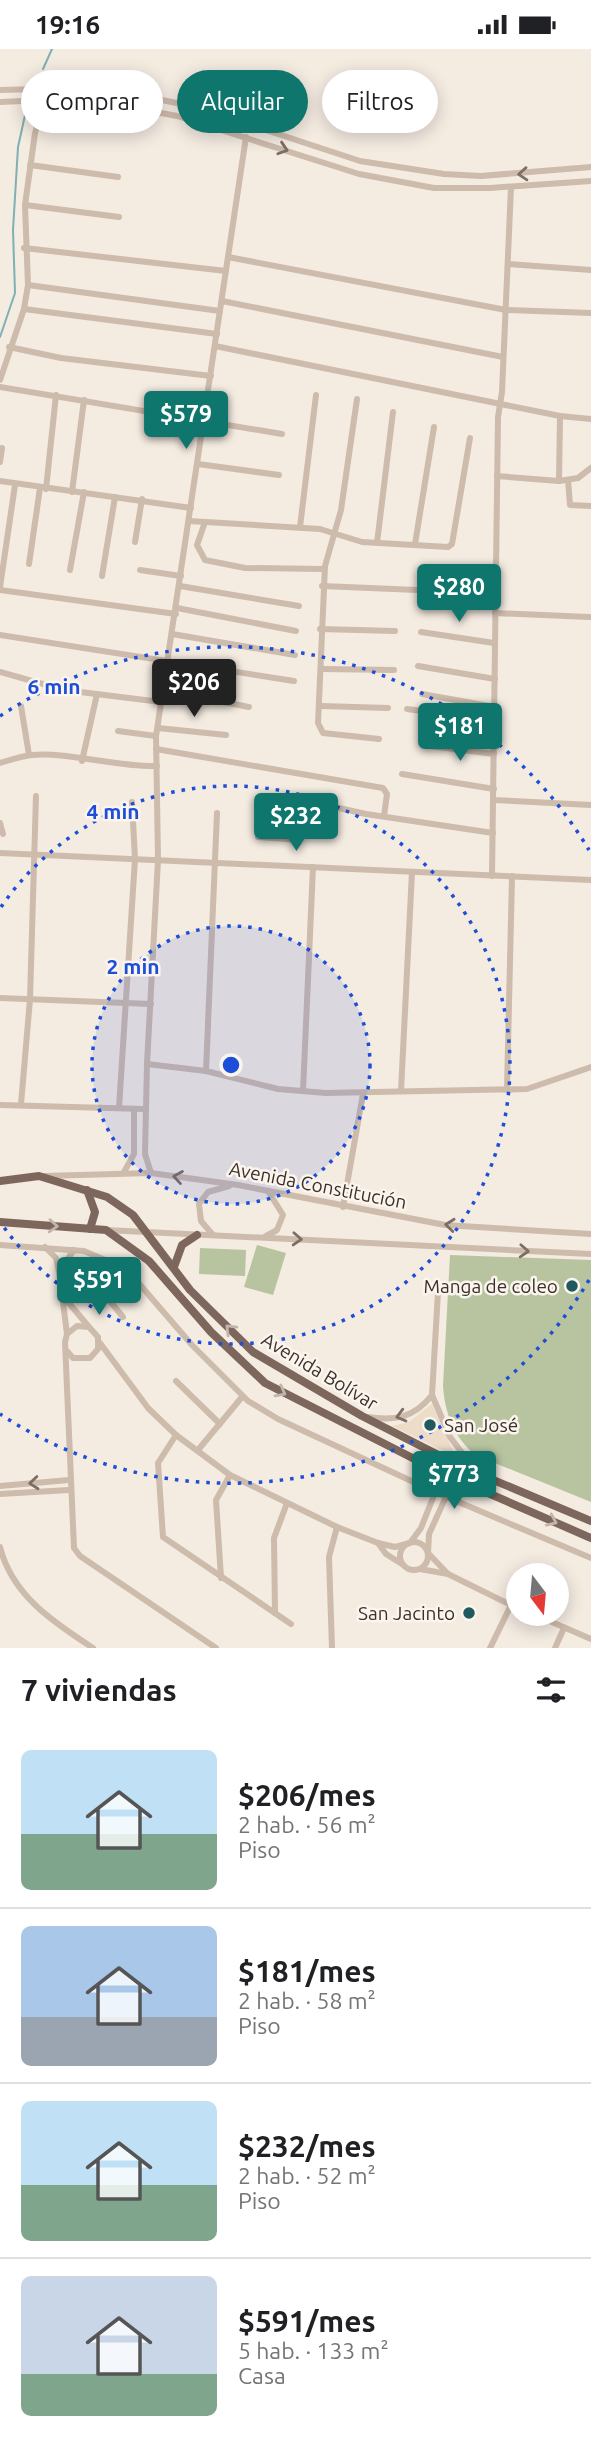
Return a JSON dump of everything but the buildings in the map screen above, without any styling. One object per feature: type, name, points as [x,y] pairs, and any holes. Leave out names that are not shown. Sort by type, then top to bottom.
[{"type":"main road","points":[[0,1181],[39,1176]]},
{"type":"main road","name":"Avenida Bolívar","points":[[39,1176],[107,1198],[133,1215],[190,1290],[253,1352],[362,1416],[448,1460],[591,1521]]},
{"type":"main road","points":[[87,1190],[95,1212],[90,1229]]},
{"type":"main road","points":[[0,1216],[12,1223]]},
{"type":"main road","points":[[0,1222],[106,1230]]},
{"type":"main road","name":"Avenida Bolívar","points":[[106,1230],[149,1261],[211,1332],[265,1383],[442,1473],[591,1538]]},
{"type":"main road","points":[[174,1267],[182,1245],[197,1235]]},
{"type":"street","points":[[0,90],[80,88],[123,92],[196,107],[360,161],[444,174],[491,176],[591,167]]},
{"type":"street","points":[[0,102],[21,101]]},
{"type":"street","points":[[163,113],[359,174],[434,188],[511,187],[591,181]]},
{"type":"street","points":[[0,380],[24,309],[28,285],[24,248],[25,205],[35,133]]},
{"type":"street","points":[[151,1173],[145,1154],[145,1113],[158,860],[156,736],[246,137]]},
{"type":"street","points":[[30,165],[118,177]]},
{"type":"street","points":[[492,876],[500,401],[511,187]]},
{"type":"street","points":[[25,205],[119,217]]},
{"type":"street","points":[[24,248],[226,271]]},
{"type":"street","points":[[228,257],[506,310],[591,313]]},
{"type":"street","points":[[508,264],[591,270]]},
{"type":"street","points":[[28,285],[220,311]]},
{"type":"street","points":[[222,301],[503,357]]},
{"type":"street","points":[[24,309],[217,334]]},
{"type":"street","points":[[215,346],[500,401],[560,416],[591,419]]},
{"type":"street","points":[[9,347],[61,358],[211,376]]},
{"type":"street","points":[[0,387],[282,434]]},
{"type":"street","points":[[300,527],[316,394]]},
{"type":"street","points":[[29,564],[56,395]]},
{"type":"street","points":[[357,399],[341,510],[324,569],[320,629],[321,706],[318,728],[323,733],[379,739]]},
{"type":"street","points":[[72,492],[84,400]]},
{"type":"street","points":[[377,543],[393,412]]},
{"type":"street","points":[[559,481],[560,416]]},
{"type":"street","points":[[415,544],[434,427]]},
{"type":"street","points":[[189,521],[300,527],[334,533],[351,540],[448,547],[452,544],[470,437]]},
{"type":"street","points":[[0,463],[2,448]]},
{"type":"street","points":[[198,464],[279,475]]},
{"type":"street","points":[[498,476],[559,481],[578,478],[591,468]]},
{"type":"street","points":[[568,480],[570,505],[591,506]]},
{"type":"street","points":[[0,481],[191,507]]},
{"type":"street","points":[[15,485],[0,589],[176,611],[296,631]]},
{"type":"street","points":[[70,570],[84,492]]},
{"type":"street","points":[[102,576],[116,496]]},
{"type":"street","points":[[135,541],[142,499]]},
{"type":"street","points":[[0,518],[10,519]]},
{"type":"street","points":[[205,522],[197,545],[205,559],[245,568],[324,569]]},
{"type":"street","points":[[140,570],[181,576]]},
{"type":"street","points":[[180,586],[299,606]]},
{"type":"street","points":[[322,586],[417,590]]},
{"type":"street","points":[[495,613],[589,618]]},
{"type":"street","points":[[320,629],[395,631]]},
{"type":"street","points":[[421,632],[494,643]]},
{"type":"street","points":[[172,634],[295,655]]},
{"type":"street","points":[[0,635],[295,681]]},
{"type":"street","points":[[418,666],[495,679]]},
{"type":"street","points":[[322,670],[394,670]]},
{"type":"street","points":[[0,672],[64,690],[161,702]]},
{"type":"street","points":[[162,690],[248,707]]},
{"type":"street","points":[[82,761],[97,694]]},
{"type":"street","points":[[422,694],[495,707]]},
{"type":"street","points":[[21,706],[29,755]]},
{"type":"street","points":[[321,706],[388,708]]},
{"type":"street","points":[[407,709],[495,721]]},
{"type":"street","points":[[158,728],[226,735]]},
{"type":"street","points":[[118,731],[156,736]]},
{"type":"street","points":[[430,746],[495,754]]},
{"type":"street","points":[[156,749],[383,788],[387,794],[384,816]]},
{"type":"street","points":[[0,763],[29,755],[54,755],[82,761],[157,767]]},
{"type":"street","points":[[402,774],[494,789]]},
{"type":"street","points":[[21,1104],[30,999],[36,796]]},
{"type":"street","points":[[288,839],[294,798],[384,816],[493,833]]},
{"type":"street","points":[[493,800],[591,805]]},
{"type":"street","points":[[119,1108],[128,1003],[135,859],[132,802]]},
{"type":"street","points":[[206,1071],[218,813]]},
{"type":"street","points":[[0,823],[3,834]]},
{"type":"street","points":[[258,837],[297,839]]},
{"type":"street","points":[[0,853],[591,880]]},
{"type":"street","points":[[303,1091],[313,867]]},
{"type":"street","points":[[401,1091],[412,872]]},
{"type":"street","points":[[507,1090],[512,877]]},
{"type":"street","points":[[0,998],[151,1004]]},
{"type":"street","points":[[146,1064],[206,1071],[303,1091],[363,1094],[507,1090],[545,1085],[591,1067]]},
{"type":"street","points":[[343,1207],[363,1094]]},
{"type":"street","points":[[0,1105],[119,1108],[145,1113]]},
{"type":"street","points":[[124,1172],[134,1154],[134,1109]]},
{"type":"street","points":[[134,1117],[145,1113]]},
{"type":"street","name":"Avenida Constitución","points":[[39,1176],[151,1173],[238,1185],[445,1225],[591,1234]]},
{"type":"street","points":[[214,1236],[201,1221],[201,1198],[215,1189],[238,1185]]},
{"type":"street","points":[[260,1238],[277,1230],[283,1215],[268,1191]]},
{"type":"street","points":[[106,1230],[591,1254]]},
{"type":"street","points":[[0,1245],[84,1251],[118,1266],[135,1279],[242,1397],[278,1419],[435,1492],[591,1558]]},
{"type":"street","points":[[45,1247],[55,1258],[59,1271],[67,1334],[65,1373],[71,1539],[80,1556],[216,1648]]},
{"type":"street","points":[[59,1271],[74,1250]]},
{"type":"street","points":[[82,1276],[81,1272],[92,1263],[103,1267],[104,1270],[92,1281],[122,1317]]},
{"type":"street","points":[[100,1291],[117,1276]]},
{"type":"street","points":[[109,1300],[135,1279]]},
{"type":"street","points":[[438,1292],[432,1395],[450,1437],[477,1473]]},
{"type":"street","points":[[62,1294],[95,1331],[100,1343],[148,1408],[176,1435],[230,1475],[337,1527],[378,1543],[395,1547],[410,1543],[423,1545],[448,1574],[506,1602]]},
{"type":"street","points":[[67,1334],[77,1326],[89,1327]]},
{"type":"street","points":[[66,1350],[73,1358],[82,1360],[95,1354],[100,1343]]},
{"type":"street","points":[[95,1354],[115,1362]]},
{"type":"street","points":[[65,1373],[73,1358]]},
{"type":"street","points":[[176,1381],[220,1424]]},
{"type":"street","points":[[362,1416],[398,1419],[421,1409],[432,1395]]},
{"type":"street","points":[[198,1450],[242,1397]]},
{"type":"street","points":[[176,1435],[158,1463],[162,1533],[167,1540],[221,1578],[291,1623]]},
{"type":"street","points":[[404,1566],[401,1553],[421,1528],[448,1460]]},
{"type":"street","points":[[421,1569],[427,1562],[429,1534],[460,1466]]},
{"type":"street","points":[[221,1578],[216,1500],[230,1475]]},
{"type":"street","points":[[0,1486],[69,1480]]},
{"type":"street","points":[[0,1494],[69,1490]]},
{"type":"street","points":[[275,1613],[274,1538],[286,1503]]},
{"type":"street","points":[[332,1648],[329,1557],[337,1527]]},
{"type":"street","points":[[378,1543],[386,1554],[412,1570],[421,1569],[436,1575],[448,1574]]},
{"type":"street","points":[[0,1547],[7,1569],[17,1587],[41,1611],[93,1648]]},
{"type":"street","points":[[490,1648],[506,1621]]},
{"type":"street","points":[[560,1626],[589,1638],[591,1627]]},
{"type":"street","points":[[555,1648],[565,1628]]},
{"type":"green space","points":[[257,1245],[286,1253],[273,1295],[244,1287]]},
{"type":"green space","points":[[200,1248],[246,1250],[245,1276],[199,1274]]},
{"type":"green space","points":[[450,1255],[591,1260],[591,1502],[475,1455],[456,1433],[448,1415],[443,1386]]},
{"type":"shaded area","points":[[432,1404],[455,1456],[392,1426],[409,1422]]},
{"type":"waterway","points":[[43,69],[52,49]]},
{"type":"waterway","points":[[0,337],[15,293],[13,230],[21,133]]},
{"type":"place","name":"Manga de coleo","points":[[572,1286]]},
{"type":"place","name":"San José","points":[[430,1425]]},
{"type":"place","name":"San Jacinto","points":[[469,1613]]}]
